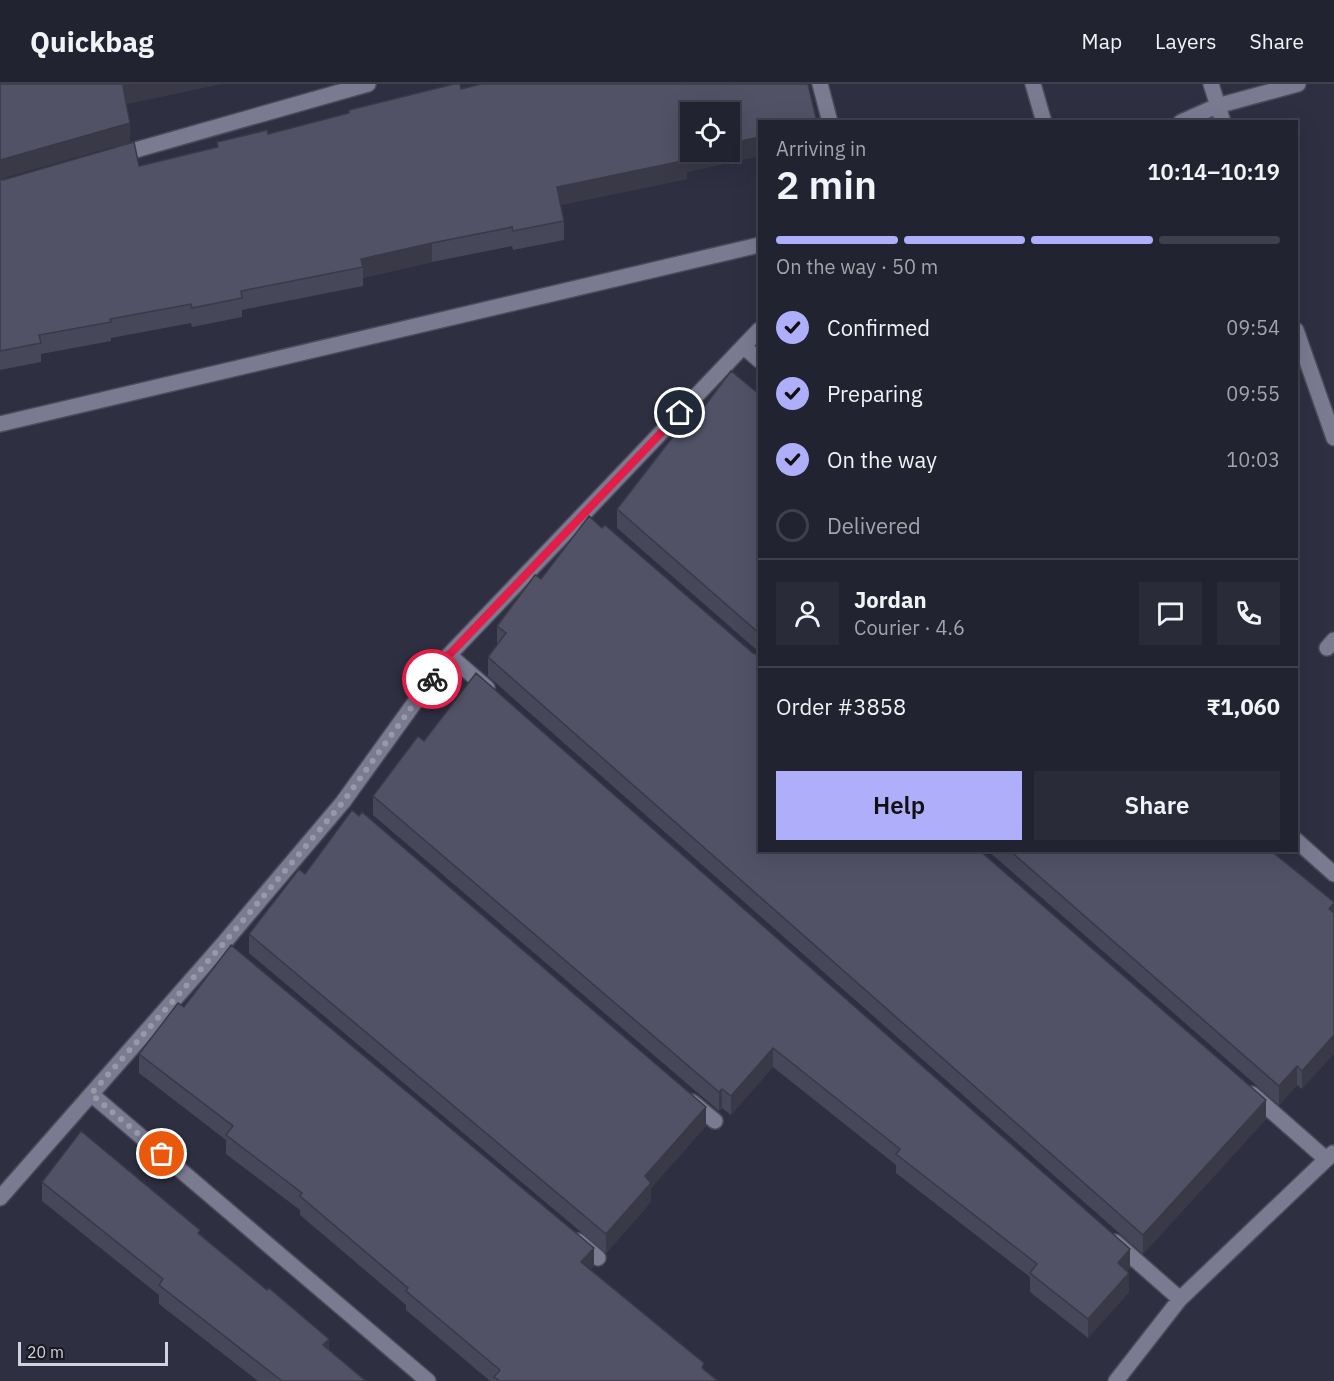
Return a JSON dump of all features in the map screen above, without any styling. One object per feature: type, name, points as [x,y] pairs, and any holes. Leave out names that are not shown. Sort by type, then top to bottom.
[{"type":"street","points":[[104,160],[368,84]]},
{"type":"street","points":[[820,84],[829,120]]},
{"type":"street","points":[[1033,84],[1043,120]]},
{"type":"street","points":[[1211,84],[1222,120]]},
{"type":"street","points":[[1186,120],[1217,106],[1298,84]]},
{"type":"street","points":[[0,424],[758,245]]},
{"type":"street","points":[[0,1198],[91,1094],[228,948],[347,806],[449,655],[588,516],[758,331]]},
{"type":"street","points":[[1298,336],[1334,438]]},
{"type":"street","points":[[744,347],[758,359]]},
{"type":"street","points":[[449,655],[503,702]]},
{"type":"street","points":[[1298,842],[1334,873]]},
{"type":"street","points":[[1116,1381],[1180,1299],[1330,1155],[1238,1082]]},
{"type":"street","points":[[678,1090],[714,1121]]},
{"type":"street","points":[[91,1094],[428,1381]]},
{"type":"street","points":[[562,1228],[598,1258]]},
{"type":"street","points":[[1100,1228],[1180,1299]]},
{"type":"building","points":[[0,84],[133,84],[123,86],[130,123],[0,160]]},
{"type":"building","points":[[454,84],[460,84],[461,89],[481,84],[808,84],[817,120],[758,120],[758,137],[740,141],[740,102],[680,102],[680,161],[557,187],[564,221],[513,231],[512,227],[361,259],[363,267],[241,291],[242,298],[192,308],[191,304],[110,319],[111,322],[39,335],[41,343],[0,351],[0,179],[134,142],[139,166],[218,147],[217,142],[267,130],[268,134],[349,113],[349,110]]},
{"type":"building","points":[[731,371],[758,393],[758,632],[617,509],[678,430],[683,435]]},
{"type":"building","points":[[589,516],[602,528],[605,525],[753,653],[758,655],[758,852],[981,852],[1266,1100],[1143,1235],[488,657],[506,633],[497,626],[535,575],[541,579]]},
{"type":"building","points":[[476,673],[1130,1249],[1118,1263],[1129,1273],[1088,1319],[1030,1273],[1037,1264],[896,1154],[900,1149],[773,1048],[731,1096],[722,1089],[719,1092],[373,796],[418,736],[424,741]]},
{"type":"building","points":[[352,810],[359,816],[362,812],[706,1107],[645,1176],[651,1183],[606,1234],[249,934],[299,869],[305,874]]},
{"type":"building","points":[[1011,852],[1272,852],[1334,902],[1329,909],[1334,913],[1334,1035],[1302,1071],[1297,1066],[1279,1086]]},
{"type":"building","points":[[231,945],[594,1248],[581,1262],[704,1363],[702,1368],[718,1381],[500,1381],[494,1377],[500,1370],[406,1291],[408,1288],[300,1196],[302,1193],[226,1135],[233,1126],[139,1054],[178,1003],[184,1007]]},
{"type":"building","points":[[81,1131],[200,1230],[198,1233],[267,1290],[269,1288],[329,1339],[323,1345],[366,1381],[282,1381],[159,1285],[163,1279],[42,1182]]},
{"type":"way so far","points":[[162,1154],[91,1094],[223,944],[343,802],[432,679]]},
{"type":"route","points":[[432,679],[449,655],[583,512],[680,413]]}]
